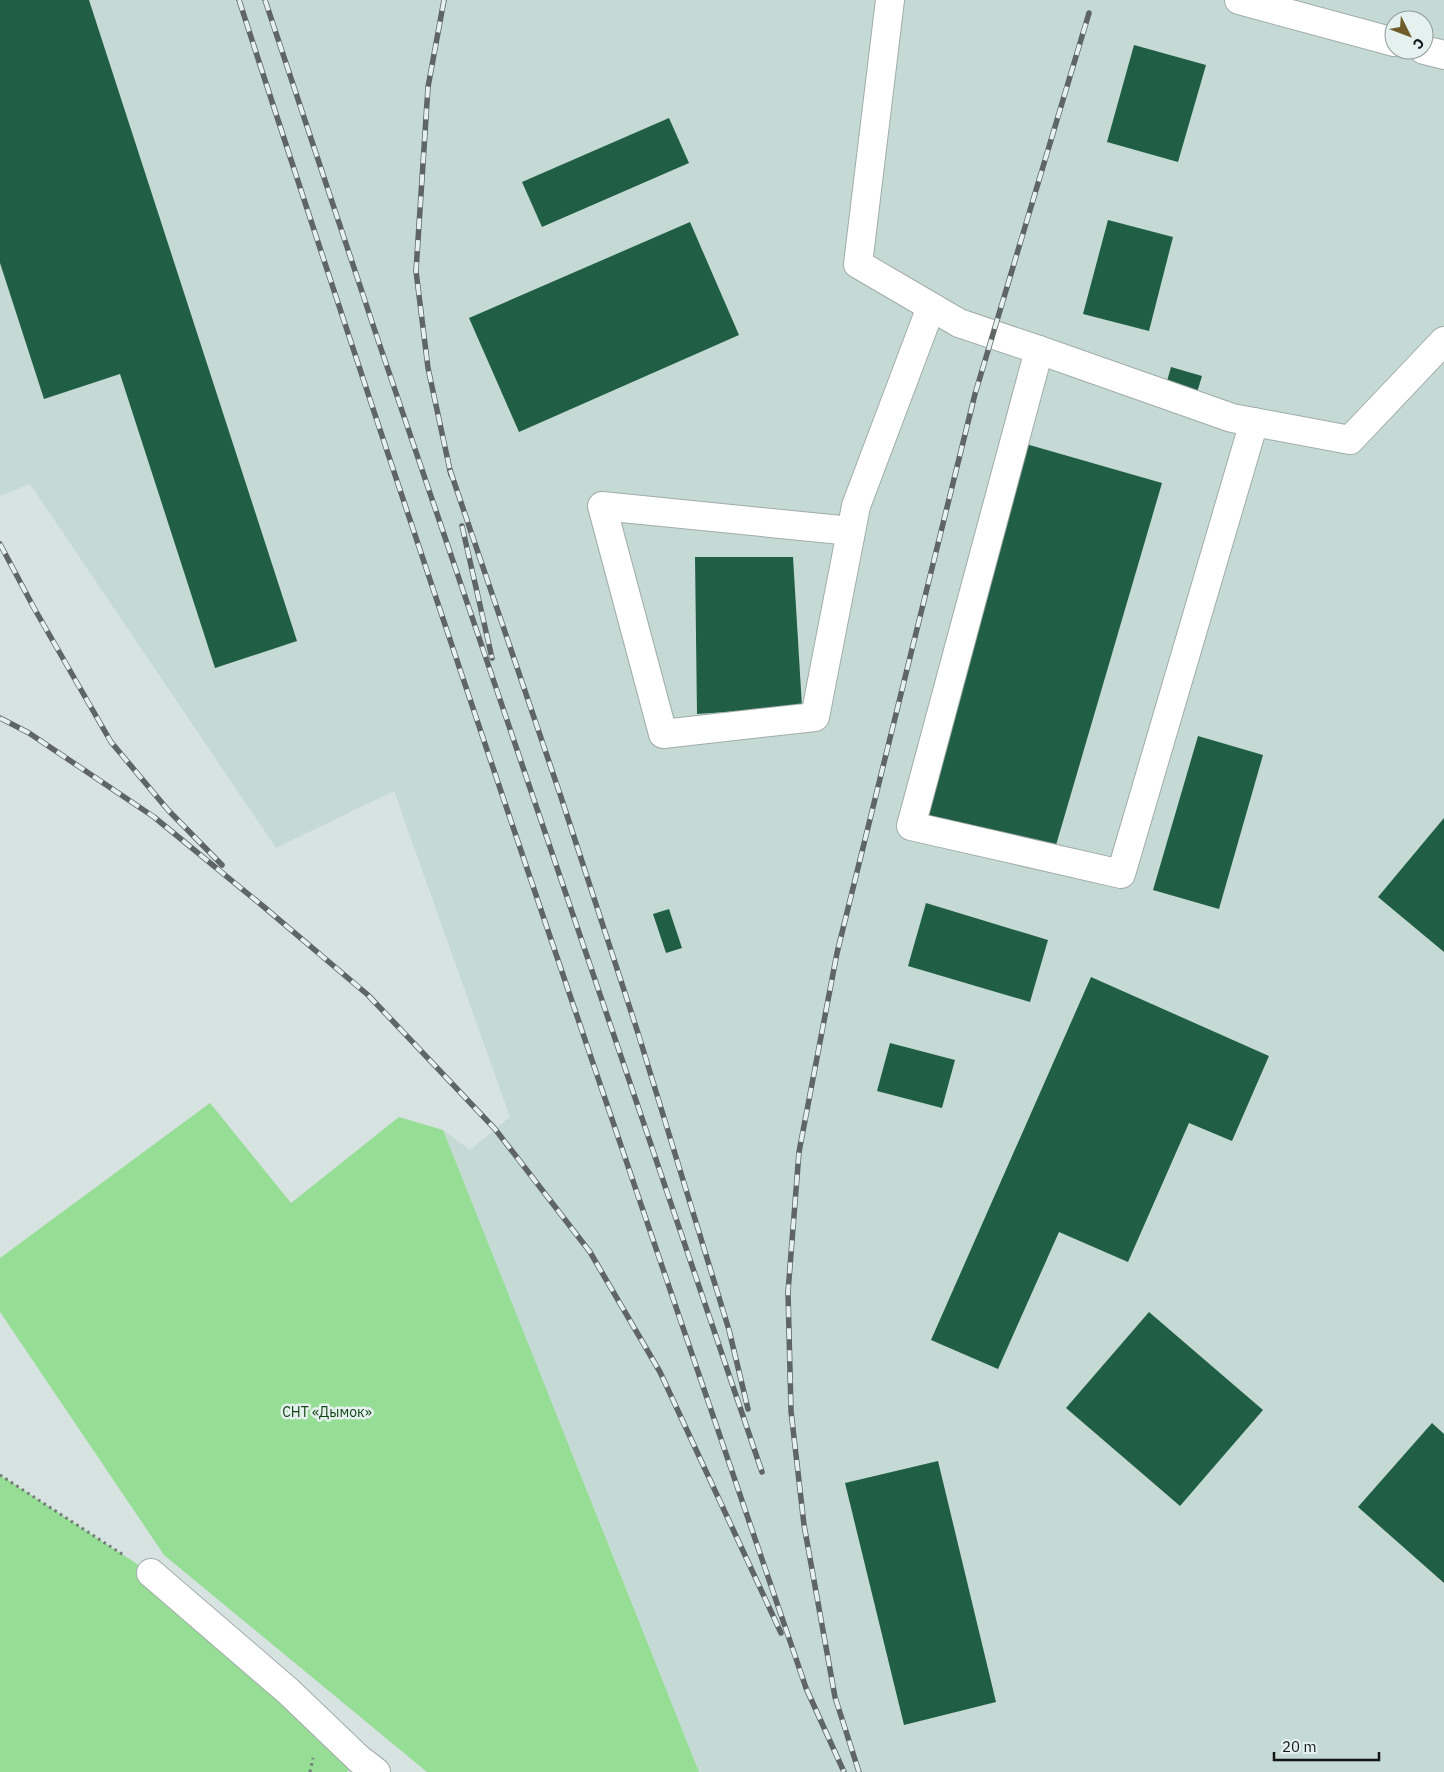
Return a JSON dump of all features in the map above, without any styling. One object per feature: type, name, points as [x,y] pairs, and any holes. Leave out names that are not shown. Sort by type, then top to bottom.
[{"type":"lane","points":[[890,0],[858,264],[959,323],[1232,418],[1350,440],[1444,341]]},
{"type":"lane","points":[[1239,0],[1384,39]]},
{"type":"lane","points":[[851,532],[602,506],[663,734],[815,718],[851,532],[856,506],[931,307]]},
{"type":"lane","points":[[1040,350],[911,826],[1121,874],[1254,422]]},
{"type":"lane","points":[[151,1573],[288,1691],[359,1759],[376,1772]]},
{"type":"path","points":[[0,1475],[151,1573]]},
{"type":"shaded area","points":[[0,0],[1444,0],[1444,1772],[699,1772],[443,1130],[470,1150],[510,1117],[394,791],[276,848],[30,484],[0,496]]},
{"type":"green space","name":"СНТ «Дымок»","points":[[210,1103],[291,1203],[399,1117],[443,1130],[699,1772],[427,1772],[164,1555],[0,1312],[0,1258]]},
{"type":"green space","points":[[0,1475],[151,1573],[359,1759],[347,1772],[0,1772]]},
{"type":"building","points":[[0,0],[89,0],[297,641],[215,668],[120,374],[44,399],[0,263]]},
{"type":"building","points":[[1134,45],[1206,65],[1178,162],[1107,142]]},
{"type":"building","points":[[669,118],[689,163],[542,227],[522,182]]},
{"type":"building","points":[[1108,220],[1173,237],[1149,331],[1083,314]]},
{"type":"building","points":[[690,222],[739,335],[519,432],[469,318]]},
{"type":"building","points":[[1171,367],[1202,376],[1196,396],[1165,388]]},
{"type":"building","points":[[1026,444],[1162,483],[1054,852],[918,812]]},
{"type":"building","points":[[695,557],[793,557],[802,707],[697,714]]},
{"type":"building","points":[[1198,736],[1263,755],[1219,909],[1153,890]]},
{"type":"building","points":[[1444,818],[1444,952],[1378,897]]},
{"type":"building","points":[[926,903],[1048,940],[1030,1002],[908,966]]},
{"type":"building","points":[[669,909],[682,948],[666,953],[653,914]]},
{"type":"building","points":[[1091,977],[1269,1056],[1232,1141],[1189,1123],[1128,1262],[1059,1232],[998,1369],[931,1340]]},
{"type":"building","points":[[890,1043],[955,1060],[942,1108],[877,1091]]},
{"type":"building","points":[[1149,1312],[1263,1410],[1180,1506],[1066,1408]]},
{"type":"building","points":[[1432,1423],[1444,1434],[1444,1583],[1358,1507]]},
{"type":"building","points":[[938,1461],[996,1702],[904,1725],[845,1483]]},
{"type":"railway","points":[[239,0],[448,634],[590,1056],[806,1688],[844,1772]]},
{"type":"railway","points":[[265,0],[376,334],[762,1472]]},
{"type":"railway","points":[[444,0],[428,87],[416,271],[428,368],[451,475]]},
{"type":"railway","points":[[859,1772],[835,1697],[804,1525],[791,1411],[788,1292],[799,1152],[837,953],[975,394],[1089,13]]},
{"type":"railway","points":[[450,470],[561,797],[638,1033],[729,1330],[748,1409]]},
{"type":"railway","points":[[462,526],[492,658]]},
{"type":"railway","points":[[0,544],[34,608],[111,742],[168,810],[222,865]]},
{"type":"railway","points":[[0,718],[29,733],[154,817],[264,907],[368,995],[495,1129],[590,1252],[660,1372],[781,1633]]}]
